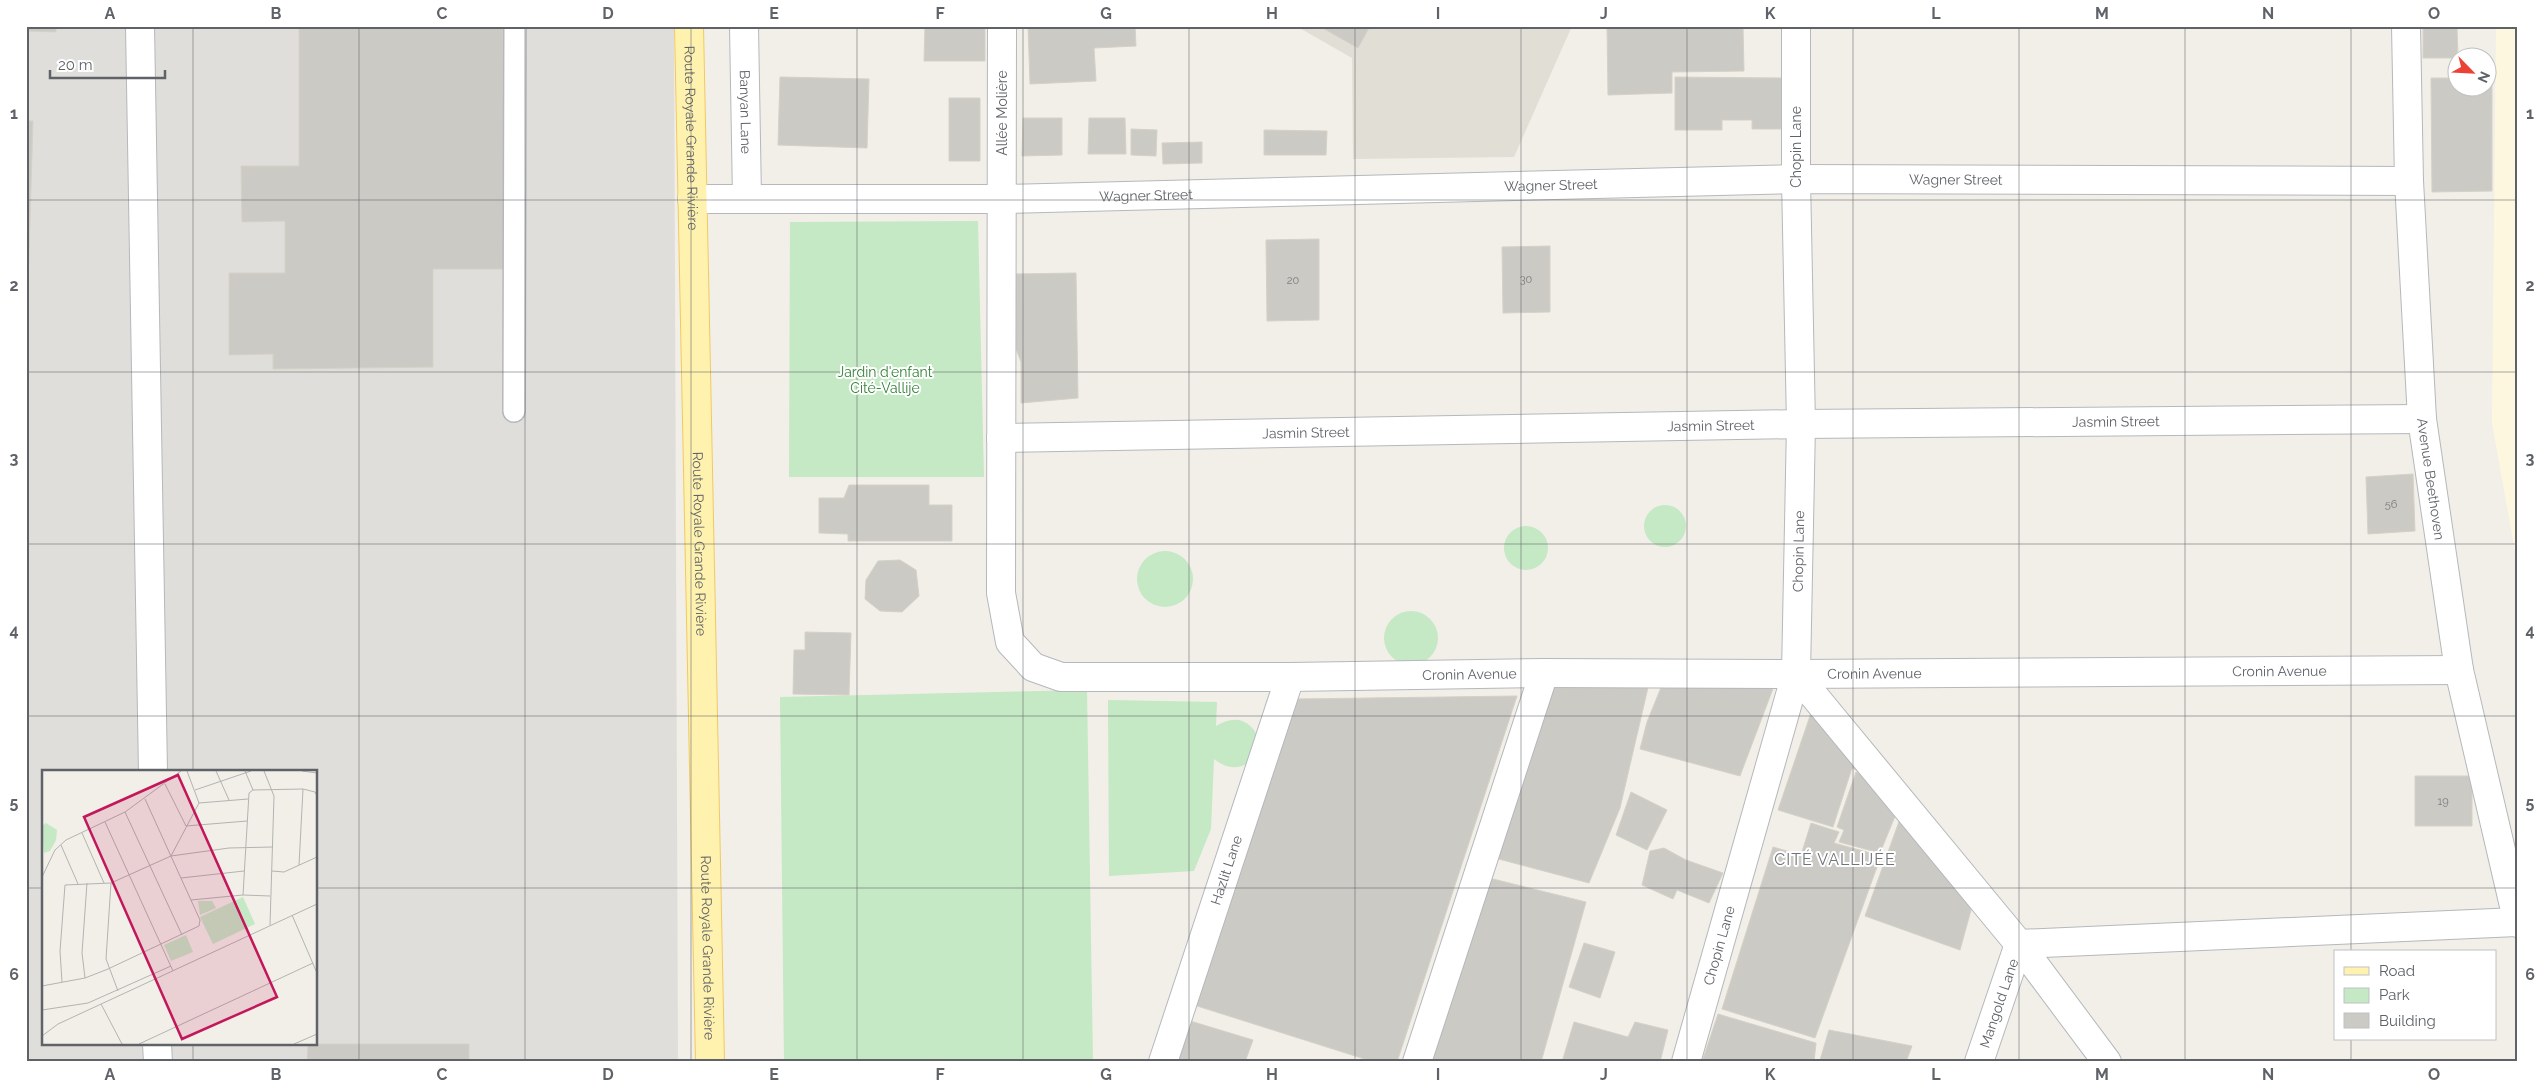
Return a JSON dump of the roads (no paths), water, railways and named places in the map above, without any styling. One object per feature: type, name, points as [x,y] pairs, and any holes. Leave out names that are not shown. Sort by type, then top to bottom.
[{"type":"main road","name":"Route Royale Grande Rivière","points":[[689,26],[710,1062]]},
{"type":"street","points":[[140,26],[153,770]]},
{"type":"street","name":"Banyan Lane","points":[[744,26],[747,198]]},
{"type":"street","name":"Allée Molière","points":[[1000,438],[1003,199],[1002,26]]},
{"type":"street","name":"Chopin Lane","points":[[1686,1062],[1796,674],[1801,424],[1796,179],[1796,26]]},
{"type":"street","name":"Avenue Beethoven","points":[[2406,26],[2408,181],[2422,419],[2459,670],[2518,922]]},
{"type":"street","name":"Wagner Street","points":[[692,199],[1003,199],[1796,179],[2408,181]]},
{"type":"street","name":"Jasmin Street","points":[[1000,438],[1801,424],[2422,419]]},
{"type":"street","name":"Cronin Avenue","points":[[1000,438],[1002,593],[1010,642],[1033,667],[1061,677],[1290,678],[1544,673],[1796,674],[2459,670]]},
{"type":"street","points":[[1417,1062],[1544,673]]},
{"type":"street","points":[[1796,674],[2019,944],[2107,1062]]},
{"type":"street","name":"Hazlit Lane","points":[[1163,1062],[1290,678]]},
{"type":"street","points":[[2019,944],[2518,922]]},
{"type":"street","name":"Mangold Lane","points":[[1979,1062],[2019,944]]},
{"type":"street","points":[[157,1046],[158,1062]]},
{"type":"lane","points":[[514,411],[515,26]]},
{"type":"district","name":"CITÉ VALLIJÉE","points":[[1835,859]]},
{"type":"park label","name":"Jardin d'enfant Cité-Vallije","points":[[885,380]]}]
